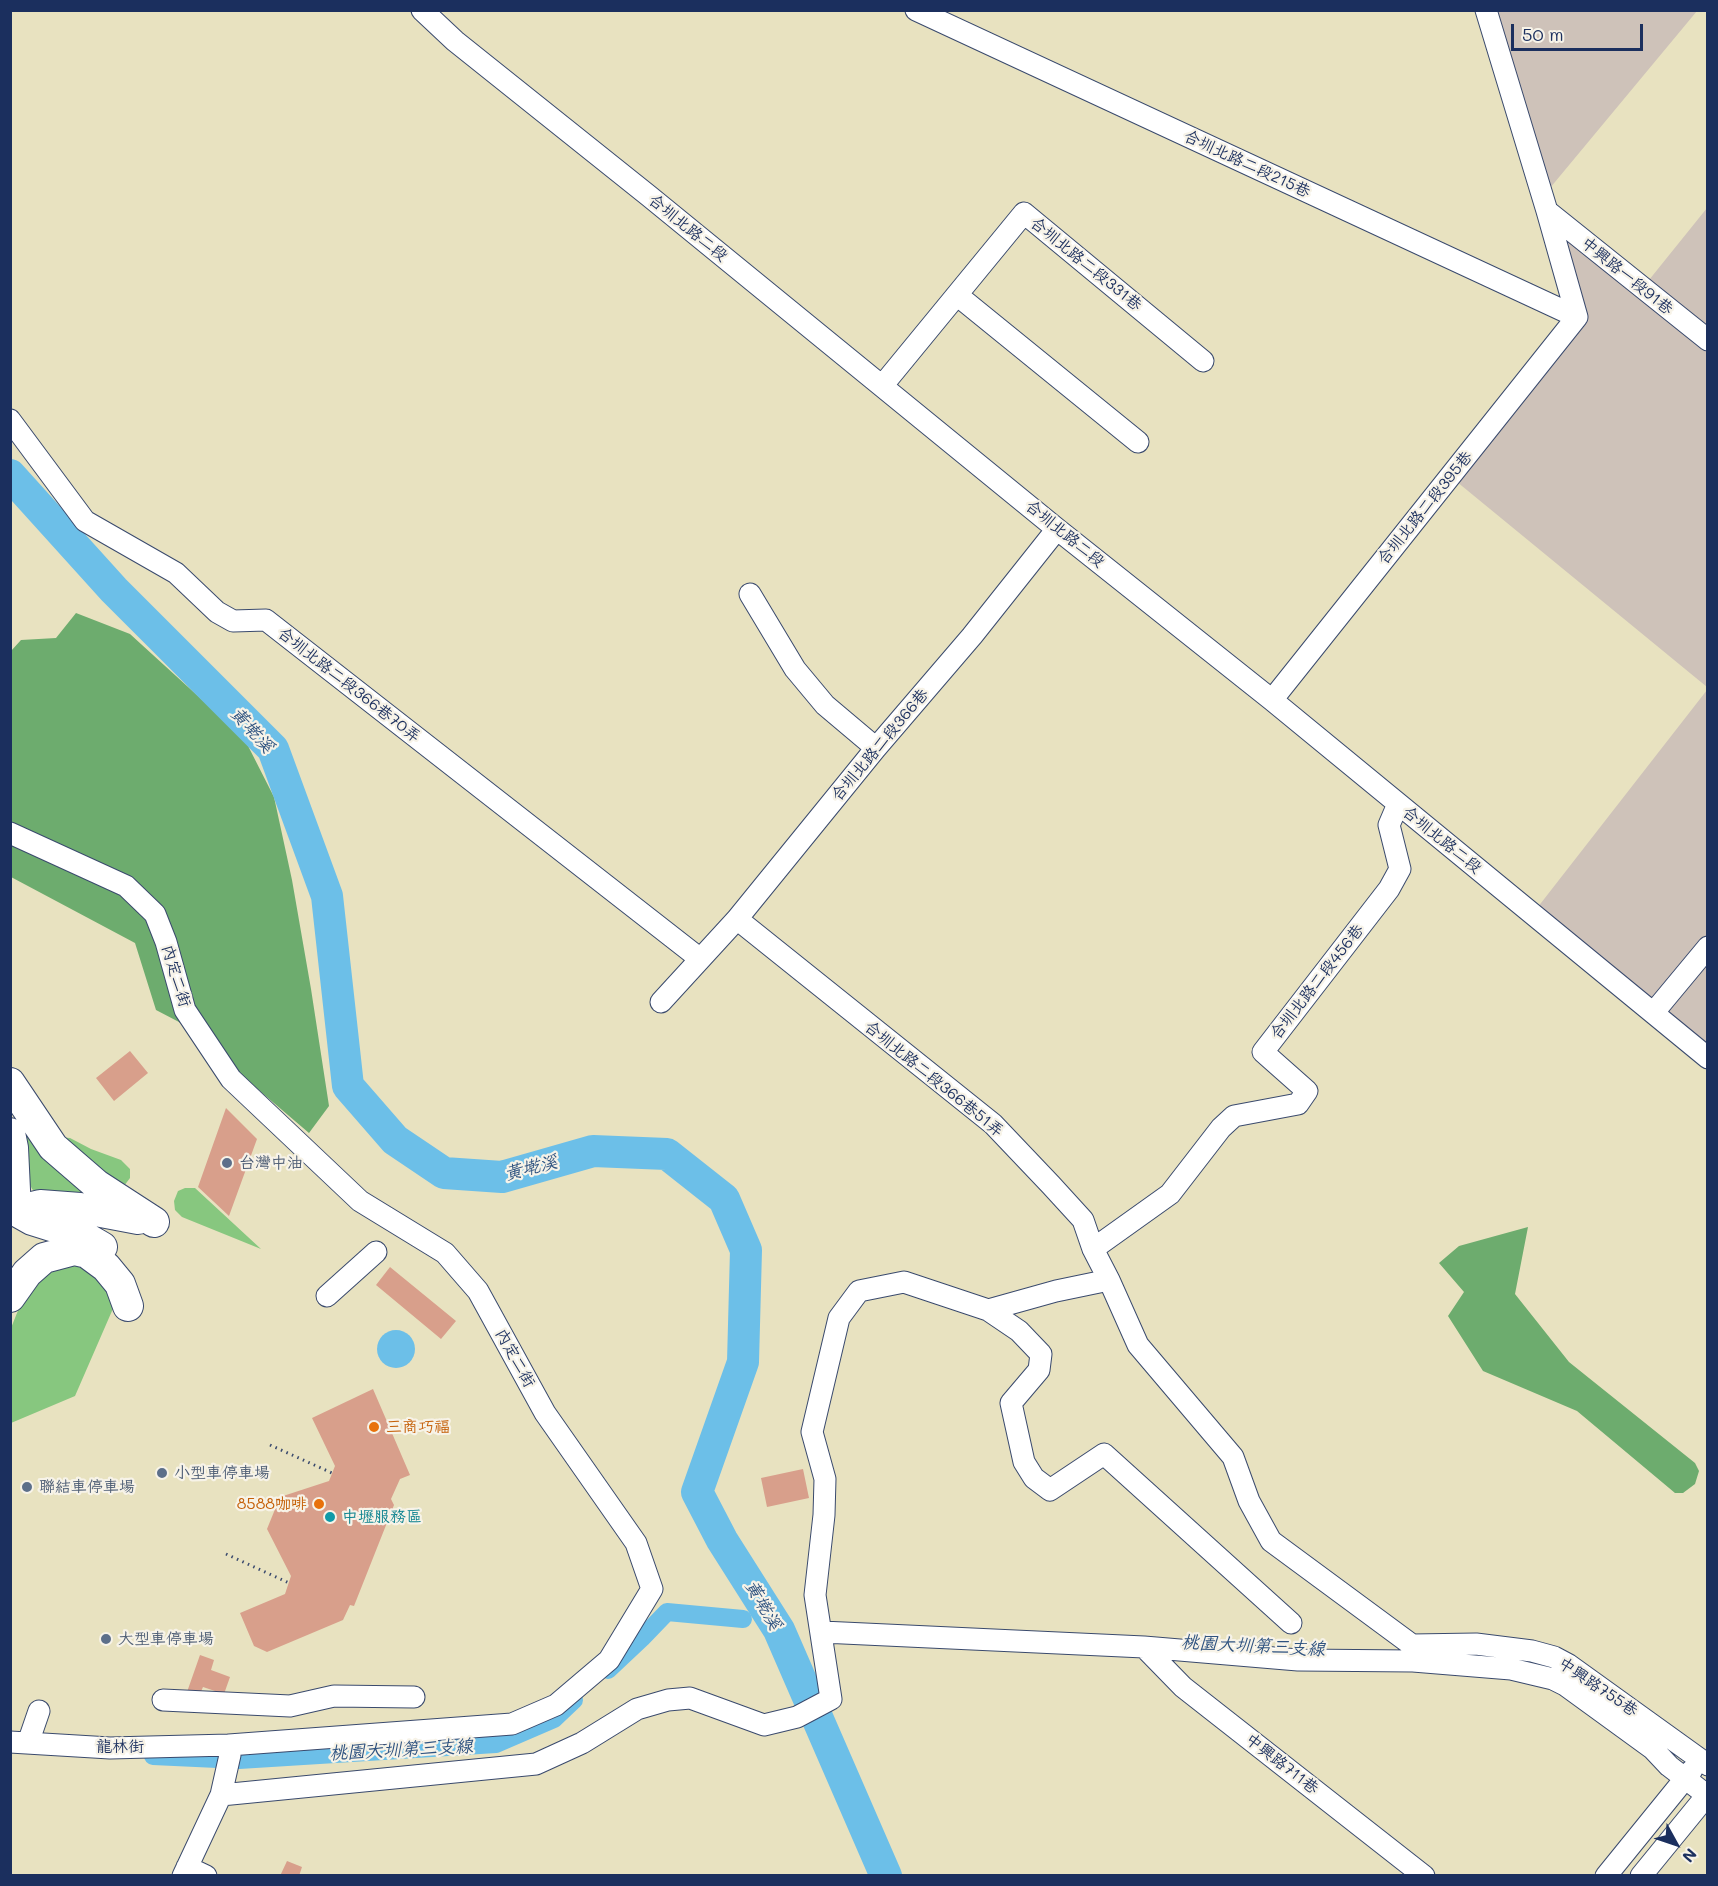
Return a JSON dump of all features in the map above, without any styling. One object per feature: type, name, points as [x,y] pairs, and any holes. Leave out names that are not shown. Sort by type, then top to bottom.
[{"type":"highway","points":[[10,1083],[53,1147],[97,1185],[154,1222],[80,1208],[40,1205],[13,1211]]},
{"type":"highway","points":[[10,1133],[13,1148],[13,1211]]},
{"type":"highway","points":[[10,1297],[27,1273],[44,1258],[74,1250],[87,1253],[106,1267],[120,1284],[128,1306],[124,1275],[114,1254],[83,1236],[32,1220],[13,1211]]},
{"type":"street","name":"合圳北路二段","points":[[422,10],[455,41],[1057,529],[1272,699],[1707,1058]]},
{"type":"street","name":"合圳北路二段215巷","points":[[916,10],[1577,317]]},
{"type":"street","points":[[1486,10],[1577,317]]},
{"type":"street","name":"中興路一段91巷","points":[[1547,211],[1707,340]]},
{"type":"street","name":"合圳北路二段331巷","points":[[882,386],[1024,213],[1203,361]]},
{"type":"street","points":[[957,296],[1138,442]]},
{"type":"street","name":"合圳北路二段395巷","points":[[1272,699],[1577,317]]},
{"type":"street","name":"合圳北路二段366巷70弄","points":[[10,420],[85,521],[176,573],[216,612],[233,621],[266,620],[699,958]]},
{"type":"street","name":"合圳北路二段366巷","points":[[662,1002],[699,958],[737,920],[876,748],[972,636],[1057,529]]},
{"type":"street","points":[[750,594],[795,669],[825,705],[876,748]]},
{"type":"street","name":"合圳北路二段456巷","points":[[1093,1249],[1170,1194],[1221,1128],[1234,1116],[1298,1104],[1307,1091],[1263,1052],[1389,889],[1400,869],[1389,825],[1398,804]]},
{"type":"street","name":"內定二街","points":[[10,833],[126,886],[155,914],[166,942],[185,1010],[231,1079],[360,1201],[445,1253],[478,1291],[545,1413],[636,1542],[652,1589],[609,1660],[556,1705],[512,1724],[230,1750]]},
{"type":"street","name":"合圳北路二段366巷51弄","points":[[737,920],[993,1125],[1083,1220],[1093,1249],[1138,1345],[1233,1457],[1249,1501],[1271,1541],[1412,1653]]},
{"type":"street","points":[[1654,1012],[1707,948]]},
{"type":"street","points":[[327,1296],[375,1252]]},
{"type":"street","points":[[988,1310],[1056,1291],[1109,1280]]},
{"type":"street","points":[[222,1791],[271,1791],[536,1764],[582,1743],[637,1709],[668,1700],[690,1698],[764,1725],[797,1717],[831,1699],[815,1595],[824,1515],[825,1479],[812,1432],[839,1318],[859,1291],[904,1282],[988,1310],[1019,1331],[1041,1354],[1039,1370],[1011,1403],[1024,1462],[1034,1478],[1050,1490],[1104,1454],[1291,1623]]},
{"type":"street","points":[[822,1632],[1144,1647],[1298,1660],[1412,1653],[1511,1668],[1553,1679],[1653,1749],[1684,1779],[1707,1795],[1641,1875]]},
{"type":"street","name":"中興路755巷","points":[[1412,1653],[1476,1644],[1532,1651],[1554,1657],[1705,1758]]},
{"type":"street","name":"中興路711巷","points":[[1144,1647],[1183,1687],[1424,1875]]},
{"type":"street","points":[[163,1700],[290,1706],[334,1696],[414,1697]]},
{"type":"street","points":[[19,1742],[39,1711]]},
{"type":"street","name":"龍林街","points":[[19,1742],[110,1748],[230,1750]]},
{"type":"street","points":[[192,1873],[222,1791],[230,1750]]},
{"type":"street","points":[[1606,1875],[1684,1779],[1705,1758]]},
{"type":"path","points":[[270,1445],[332,1473]]},
{"type":"path","points":[[226,1554],[289,1583]]},
{"type":"shaded area","points":[[1491,10],[1697,11],[1550,188]]},
{"type":"shaded area","points":[[1707,208],[1707,328],[1649,280]]},
{"type":"shaded area","points":[[1562,230],[1707,348],[1707,687],[1451,477],[1582,320]]},
{"type":"shaded area","points":[[1707,690],[1707,1047],[1534,912]]},
{"type":"green space","points":[[76,613],[130,634],[244,738],[274,797],[292,880],[329,1106],[309,1133],[179,1022],[156,1010],[135,943],[11,877],[11,651],[21,640],[56,638]]},
{"type":"green space","points":[[25,1132],[90,1195],[41,1196],[32,1189],[26,1176]]},
{"type":"green space","points":[[59,1137],[70,1138],[121,1160],[130,1169],[130,1178],[124,1186]]},
{"type":"green space","points":[[195,1188],[261,1249],[182,1217],[175,1210],[174,1201],[178,1191]]},
{"type":"green space","points":[[1528,1227],[1515,1294],[1569,1362],[1695,1463],[1699,1471],[1695,1484],[1683,1493],[1675,1493],[1577,1411],[1483,1371],[1448,1316],[1464,1292],[1439,1263],[1459,1246]]},
{"type":"green space","points":[[75,1261],[108,1285],[115,1304],[75,1396],[11,1423],[11,1328],[23,1298],[39,1275]]},
{"type":"water","points":[[396,1330],[410,1335],[415,1349],[410,1363],[396,1368],[382,1363],[377,1349],[382,1335]]},
{"type":"building","points":[[130,1051],[148,1073],[114,1101],[96,1078]]},
{"type":"building","name":"台灣中油","points":[[226,1108],[257,1139],[229,1216],[198,1187]]},
{"type":"building","points":[[390,1267],[456,1321],[441,1339],[376,1285]]},
{"type":"building","name":"中壢服務區","points":[[373,1389],[410,1475],[400,1479],[391,1499],[394,1505],[354,1606],[350,1605],[343,1620],[267,1652],[254,1646],[240,1613],[285,1594],[291,1576],[267,1529],[280,1497],[329,1481],[335,1466],[312,1418]]},
{"type":"building","points":[[803,1469],[809,1498],[767,1507],[761,1478]]},
{"type":"building","points":[[200,1655],[214,1660],[211,1670],[230,1677],[224,1694],[203,1687],[199,1696],[187,1692]]},
{"type":"building","points":[[287,1861],[302,1867],[299,1876],[280,1876]]},
{"type":"waterway","name":"黃墘溪","points":[[10,475],[114,590],[273,749],[327,896],[348,1086],[395,1140],[444,1173],[502,1177],[593,1151],[667,1154],[724,1199],[746,1250],[743,1362],[697,1492],[722,1540],[779,1630],[886,1876]]},
{"type":"waterway","name":"桃園大圳第三支線","points":[[608,1670],[667,1612],[743,1619]]},
{"type":"waterway","name":"桃園大圳第三支線","points":[[153,1756],[239,1760],[496,1744],[554,1719],[574,1700]]},
{"type":"place","name":"台灣中油","points":[[227,1163]]},
{"type":"place","name":"三商巧福","points":[[374,1427]]},
{"type":"place","name":"小型車停車場","points":[[162,1473]]},
{"type":"place","name":"聯結車停車場","points":[[27,1487]]},
{"type":"place","name":"8588咖啡","points":[[319,1504]]},
{"type":"place","name":"中壢服務區","points":[[330,1517]]},
{"type":"place","name":"大型車停車場","points":[[106,1639]]}]
